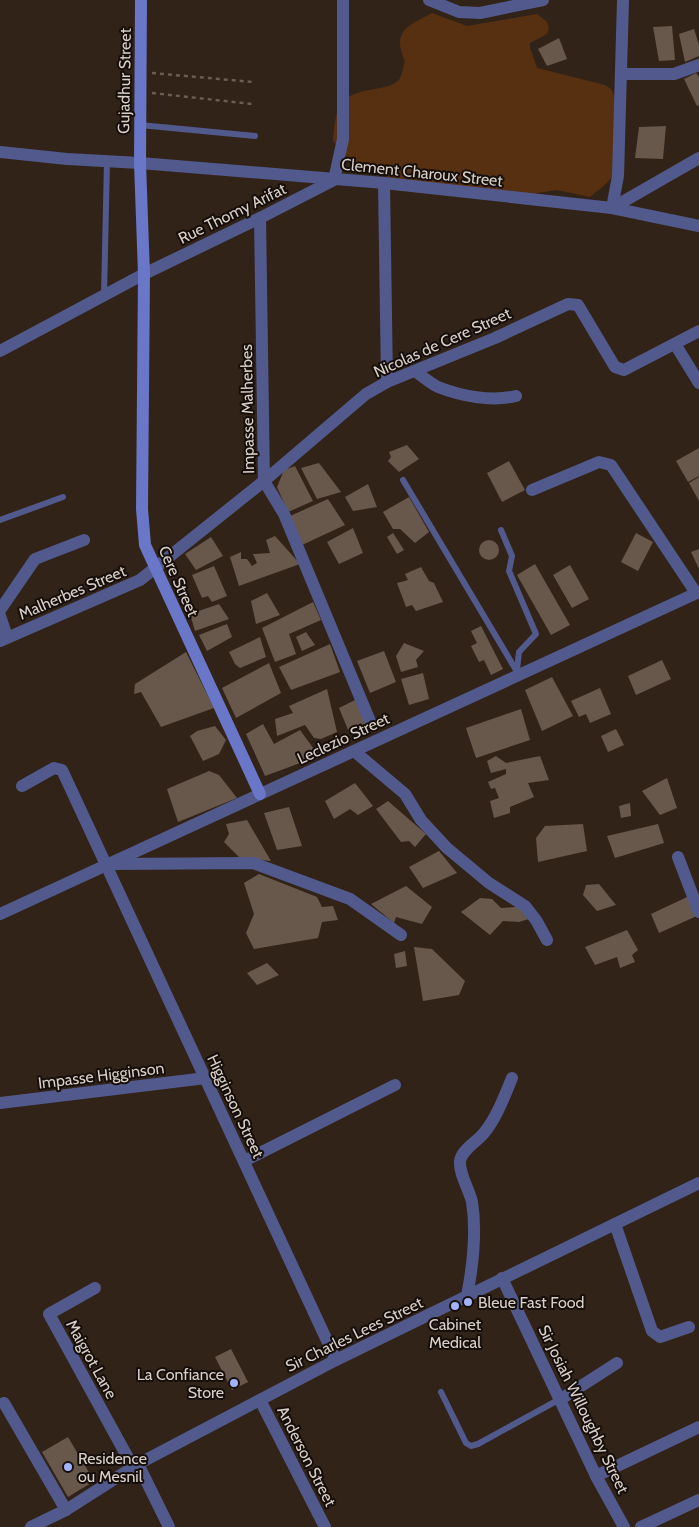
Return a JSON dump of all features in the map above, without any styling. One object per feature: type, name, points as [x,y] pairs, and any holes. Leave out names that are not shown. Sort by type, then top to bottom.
[{"type":"street","name":"Gujadhur Street","points":[[142,0],[140,163],[144,274]]},
{"type":"street","points":[[334,180],[344,139],[343,0]]},
{"type":"street","points":[[429,0],[459,12],[480,14],[543,0]]},
{"type":"street","points":[[612,208],[618,176],[623,0]]},
{"type":"street","points":[[622,74],[674,74],[699,65]]},
{"type":"street","name":"Clement Charoux Street","points":[[0,152],[384,183],[612,208],[699,226]]},
{"type":"street","points":[[612,208],[699,158]]},
{"type":"street","name":"Rue Thomy Arifat","points":[[0,351],[144,274],[334,180]]},
{"type":"street","points":[[384,183],[387,382]]},
{"type":"street","name":"Impasse Malherbes","points":[[260,218],[264,481],[284,514],[372,726]]},
{"type":"street","name":"Cere Street","points":[[144,274],[142,509],[145,545],[260,794]]},
{"type":"street","name":"Nicolas de Cere Street","points":[[154,568],[264,481],[351,404],[387,382],[496,338],[568,304],[578,305],[615,367],[624,370],[675,344]]},
{"type":"street","points":[[699,331],[675,344],[699,383]]},
{"type":"street","points":[[415,371],[436,386],[480,398],[503,399],[516,396]]},
{"type":"street","points":[[532,490],[599,462],[612,465],[698,593]]},
{"type":"street","points":[[0,610],[35,559],[84,540]]},
{"type":"street","name":"Malherbes Street","points":[[4,639],[140,580],[154,568]]},
{"type":"street","name":"Leclezio Street","points":[[0,914],[354,751],[518,673],[698,593]]},
{"type":"street","points":[[0,616],[4,639]]},
{"type":"street","points":[[354,751],[405,794],[421,820],[447,848],[489,883],[525,906],[536,920],[547,940]]},
{"type":"street","name":"Higginson Street","points":[[22,786],[54,768],[62,770],[336,1360]]},
{"type":"street","points":[[678,857],[699,912]]},
{"type":"street","points":[[107,864],[252,863],[350,900],[401,935]]},
{"type":"street","name":"Impasse Higginson","points":[[0,1103],[206,1078]]},
{"type":"street","points":[[467,1296],[471,1272],[474,1221],[471,1200],[460,1161],[463,1154],[483,1134],[496,1115],[512,1078]]},
{"type":"street","points":[[244,1161],[395,1085]]},
{"type":"street","name":"Sir Charles Lees Street","points":[[31,1527],[66,1510],[135,1465],[336,1360],[699,1183]]},
{"type":"street","points":[[615,1224],[652,1331],[660,1337],[689,1328]]},
{"type":"street","name":"Sir Josiah Willoughby Street","points":[[502,1278],[596,1476],[624,1527]]},
{"type":"street","name":"Maigrot Lane","points":[[95,1288],[48,1314],[135,1465]]},
{"type":"street","points":[[560,1399],[617,1363]]},
{"type":"street","name":"Anderson Street","points":[[260,1400],[325,1527]]},
{"type":"street","points":[[4,1403],[66,1510]]},
{"type":"street","points":[[596,1476],[699,1427]]},
{"type":"street","points":[[135,1465],[169,1527]]},
{"type":"street","points":[[641,1527],[699,1500]]},
{"type":"lane","points":[[140,125],[255,136]]},
{"type":"lane","points":[[104,296],[107,161]]},
{"type":"lane","points":[[403,480],[518,673]]},
{"type":"lane","points":[[0,520],[63,497]]},
{"type":"lane","points":[[501,530],[512,556],[509,571],[536,634],[520,652],[518,673]]},
{"type":"lane","points":[[441,1392],[466,1443],[471,1446],[478,1444],[560,1399]]},
{"type":"path","points":[[140,72],[253,82]]},
{"type":"path","points":[[140,91],[252,104]]},
{"type":"shaded area","points":[[432,13],[467,26],[537,14],[546,21],[549,27],[547,34],[530,43],[537,68],[605,85],[611,89],[614,95],[617,116],[617,155],[614,172],[607,183],[590,197],[557,190],[537,193],[520,202],[403,183],[354,164],[333,141],[336,116],[339,108],[348,97],[356,93],[394,84],[398,81],[405,62],[400,43],[404,31],[415,22]]},
{"type":"building","points":[[672,26],[675,60],[659,61],[653,27]]},
{"type":"building","points":[[694,29],[699,45],[699,56],[685,62],[679,34]]},
{"type":"building","points":[[559,38],[567,59],[547,66],[538,49]]},
{"type":"building","points":[[696,73],[699,77],[699,105],[697,106],[684,79]]},
{"type":"building","points":[[666,126],[663,159],[635,158],[639,127]]},
{"type":"building","points":[[407,445],[419,459],[399,472],[388,461],[391,457],[389,452]]},
{"type":"building","points":[[699,448],[699,476],[688,482],[676,461]]},
{"type":"building","points":[[509,461],[525,490],[502,502],[487,473]]},
{"type":"building","points":[[319,463],[341,492],[317,499],[301,468]]},
{"type":"building","points":[[295,466],[313,501],[288,512],[277,487],[284,470]]},
{"type":"building","points":[[699,477],[699,501],[689,483]]},
{"type":"building","points":[[368,484],[377,507],[353,511],[345,497]]},
{"type":"building","points":[[409,497],[429,532],[415,543],[400,529],[393,529],[383,512]]},
{"type":"building","points":[[328,499],[345,525],[302,545],[290,516]]},
{"type":"building","points":[[353,528],[363,553],[339,564],[327,542]]},
{"type":"building","points":[[393,533],[404,550],[397,554],[387,537]]},
{"type":"building","points":[[636,533],[653,542],[638,571],[621,562]]},
{"type":"building","points":[[275,536],[300,564],[239,586],[230,557],[241,552],[241,559],[247,559],[252,566],[257,563],[253,554],[270,553],[266,540]]},
{"type":"building","points":[[211,537],[223,556],[196,570],[185,554]]},
{"type":"building","points":[[489,540],[496,543],[499,550],[496,557],[489,560],[482,557],[479,550],[482,543]]},
{"type":"building","points":[[699,549],[699,569],[691,552]]},
{"type":"building","points":[[535,564],[570,625],[551,635],[517,575]]},
{"type":"building","points":[[570,565],[589,599],[572,608],[553,575]]},
{"type":"building","points":[[214,566],[227,596],[212,602],[208,596],[202,598],[192,575]]},
{"type":"building","points":[[421,567],[429,581],[434,583],[443,602],[416,611],[412,605],[406,607],[397,583],[408,580],[405,574]]},
{"type":"building","points":[[267,593],[280,615],[256,624],[251,601]]},
{"type":"building","points":[[313,602],[321,620],[289,634],[296,654],[275,662],[262,628]]},
{"type":"building","points":[[219,604],[229,619],[195,631],[190,614]]},
{"type":"building","points":[[227,624],[232,637],[207,651],[199,635]]},
{"type":"building","points":[[481,626],[503,669],[491,675],[484,660],[479,662],[471,646],[477,643],[471,631]]},
{"type":"building","points":[[306,632],[315,645],[302,651],[296,637]]},
{"type":"building","points":[[260,637],[266,657],[240,668],[235,664],[229,652]]},
{"type":"building","points":[[404,643],[424,651],[416,660],[418,667],[401,672],[396,656]]},
{"type":"building","points":[[330,644],[340,672],[291,690],[279,667]]},
{"type":"building","points":[[384,651],[396,682],[370,693],[357,661]]},
{"type":"building","points":[[186,652],[214,708],[161,727],[141,692],[134,694],[135,684]]},
{"type":"building","points":[[662,660],[671,679],[636,695],[628,676]]},
{"type":"building","points":[[269,663],[281,693],[236,718],[222,688]]},
{"type":"building","points":[[423,673],[429,699],[409,705],[401,679]]},
{"type":"building","points":[[552,677],[573,716],[542,731],[525,690]]},
{"type":"building","points":[[600,688],[611,714],[590,723],[586,714],[579,717],[571,701]]},
{"type":"building","points":[[327,689],[337,732],[321,739],[314,738],[305,725],[277,736],[275,719],[293,713],[289,706]]},
{"type":"building","points":[[359,698],[366,724],[349,732],[339,708]]},
{"type":"building","points":[[521,709],[530,740],[476,758],[466,728]]},
{"type":"building","points":[[263,724],[274,744],[300,730],[319,756],[265,776],[246,734]]},
{"type":"building","points":[[215,726],[226,740],[219,754],[203,761],[190,736],[197,731]]},
{"type":"building","points":[[616,729],[624,745],[608,752],[601,736]]},
{"type":"building","points":[[496,756],[506,763],[540,756],[549,780],[528,783],[534,797],[510,807],[510,813],[494,818],[490,801],[499,798],[495,788],[491,789],[488,782],[506,774],[506,769],[491,773],[487,761]]},
{"type":"building","points":[[209,771],[219,775],[237,798],[178,822],[167,789]]},
{"type":"building","points":[[667,778],[677,808],[660,815],[642,791]]},
{"type":"building","points":[[355,783],[373,806],[358,815],[350,809],[334,819],[325,801]]},
{"type":"building","points":[[388,801],[426,834],[415,847],[409,841],[401,842],[376,809]]},
{"type":"building","points":[[630,803],[631,816],[621,818],[619,806]]},
{"type":"building","points":[[289,807],[302,846],[277,850],[264,813]]},
{"type":"building","points":[[247,820],[271,861],[239,857],[224,842],[229,834],[226,824]]},
{"type":"building","points":[[583,824],[587,851],[538,862],[536,838],[545,826]]},
{"type":"building","points":[[658,824],[664,843],[615,858],[607,836]]},
{"type":"building","points":[[439,851],[457,873],[423,888],[409,867]]},
{"type":"building","points":[[259,874],[317,897],[322,907],[333,906],[338,920],[322,922],[318,938],[254,949],[246,933],[254,914],[244,883]]},
{"type":"building","points":[[599,884],[616,905],[597,911],[583,895],[586,885]]},
{"type":"building","points":[[406,886],[432,907],[422,924],[396,917],[394,923],[371,904]]},
{"type":"building","points":[[687,897],[699,915],[659,933],[651,914]]},
{"type":"building","points":[[480,898],[492,899],[501,908],[517,907],[532,918],[519,922],[503,921],[490,935],[461,912]]},
{"type":"building","points":[[627,930],[638,950],[632,955],[635,962],[620,968],[617,957],[595,965],[585,947]]},
{"type":"building","points":[[414,947],[432,949],[465,981],[459,995],[423,1001]]},
{"type":"building","points":[[405,951],[407,966],[396,968],[394,954]]},
{"type":"building","points":[[267,963],[279,975],[257,985],[247,973]]},
{"type":"building","points":[[231,1349],[248,1382],[232,1390],[215,1357]]},
{"type":"building","name":"Residence ou Mesnil","points":[[68,1437],[94,1481],[68,1497],[42,1452]]},
{"type":"place","name":"Bleue Fast Food","points":[[468,1302]]},
{"type":"place","name":"Cabinet Medical","points":[[455,1306]]},
{"type":"place","name":"La Confiance Store","points":[[234,1383]]},
{"type":"place","name":"Residence ou Mesnil","points":[[68,1467]]}]
